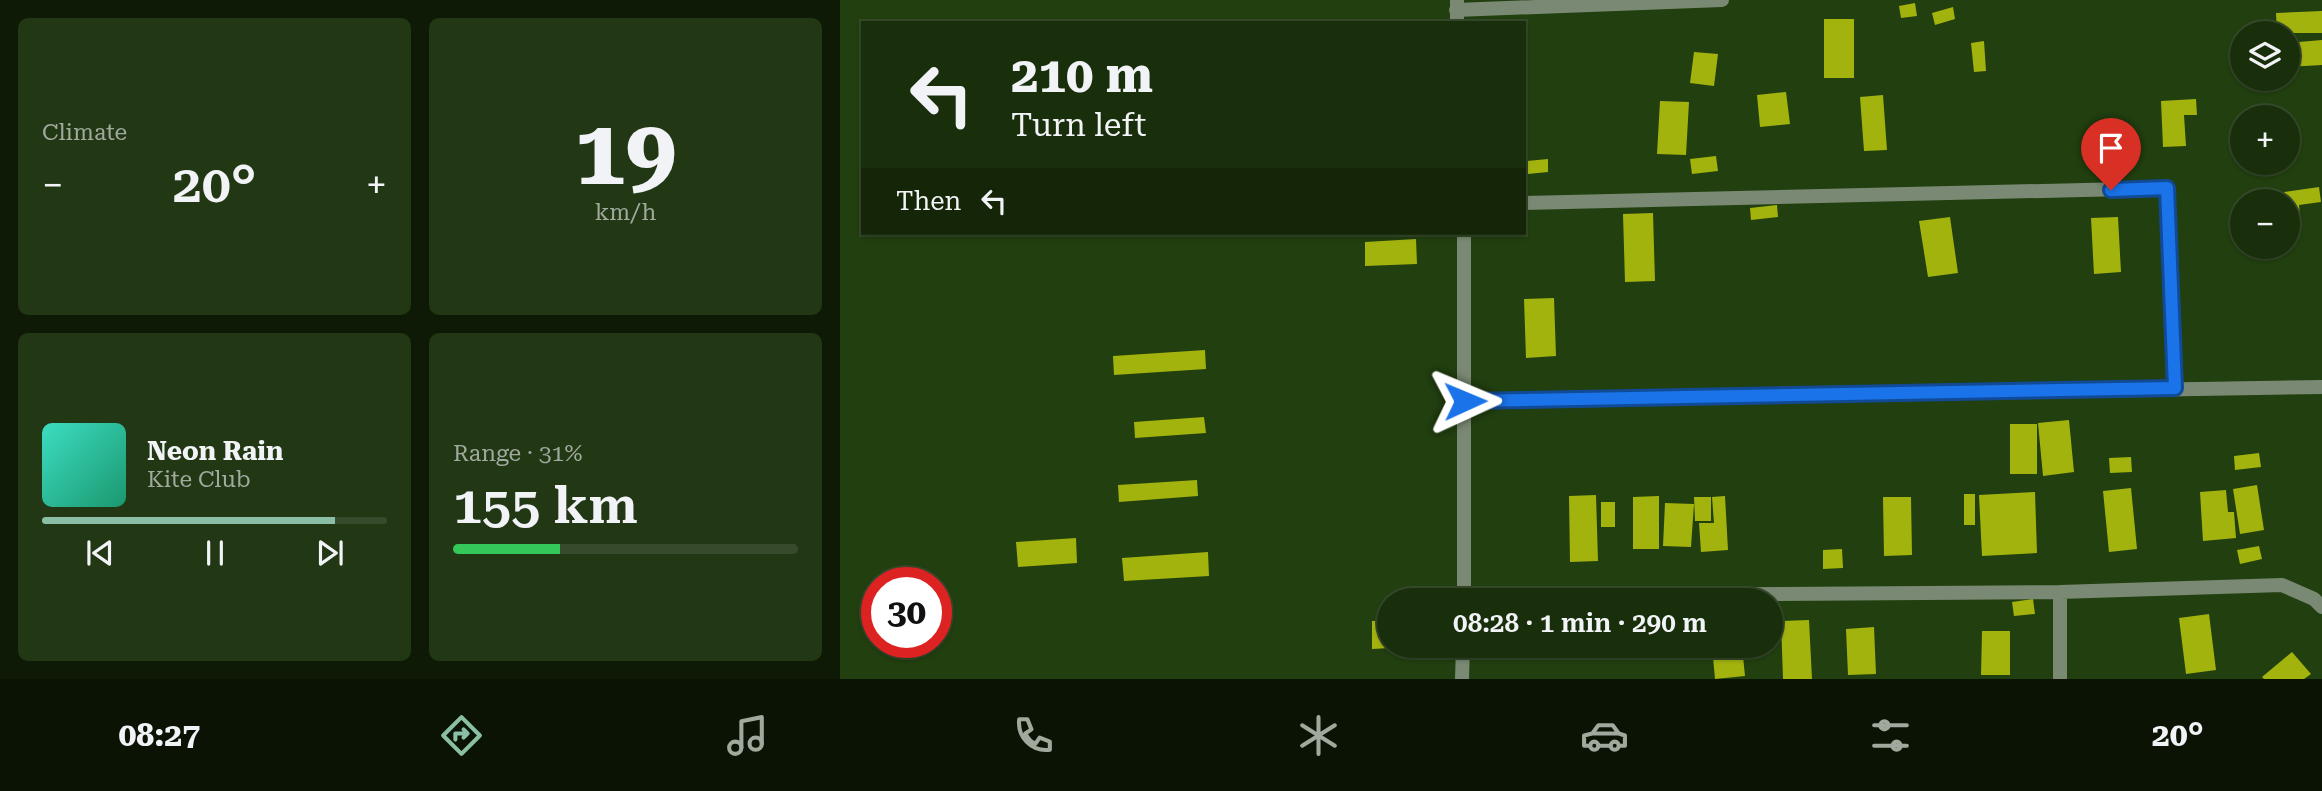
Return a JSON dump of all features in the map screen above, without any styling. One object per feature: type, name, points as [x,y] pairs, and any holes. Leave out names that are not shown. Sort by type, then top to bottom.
[{"type":"street","points":[[1456,11],[1722,0]]},
{"type":"street","points":[[1526,203],[2167,188],[2175,388]]},
{"type":"street","points":[[1464,235],[1465,588]]},
{"type":"street","points":[[1465,401],[2322,387]]},
{"type":"street","points":[[1783,595],[2060,592],[2283,585],[2314,599],[2322,607]]},
{"type":"street","points":[[2060,592],[2060,679]]},
{"type":"street","points":[[1462,679],[1463,658]]},
{"type":"building","points":[[1915,3],[1917,16],[1901,18],[1899,6]]},
{"type":"building","points":[[1953,7],[1955,19],[1935,25],[1932,13]]},
{"type":"building","points":[[2322,11],[2322,33],[2300,33],[2300,21],[2276,21],[2276,13]]},
{"type":"building","points":[[1824,19],[1854,19],[1854,78],[1824,78]]},
{"type":"building","points":[[2322,40],[2322,65],[2300,66],[2300,42]]},
{"type":"building","points":[[1984,41],[1986,71],[1974,72],[1971,43]]},
{"type":"building","points":[[1694,52],[1718,54],[1714,86],[1690,83]]},
{"type":"building","points":[[1786,92],[1790,124],[1760,127],[1757,95]]},
{"type":"building","points":[[1883,95],[1887,150],[1864,151],[1860,97]]},
{"type":"building","points":[[2196,99],[2197,115],[2184,115],[2186,146],[2163,147],[2161,101]]},
{"type":"building","points":[[1660,101],[1689,102],[1686,155],[1657,154]]},
{"type":"building","points":[[1716,156],[1718,171],[1692,174],[1690,159]]},
{"type":"building","points":[[1548,159],[1548,172],[1528,174],[1527,161]]},
{"type":"building","points":[[2319,187],[2321,202],[2300,205],[2300,190]]},
{"type":"building","points":[[1777,205],[1778,217],[1751,220],[1750,208]]},
{"type":"building","points":[[1653,213],[1655,281],[1625,282],[1623,214]]},
{"type":"building","points":[[1950,217],[1958,273],[1928,277],[1919,221]]},
{"type":"building","points":[[2118,217],[2121,272],[2094,274],[2091,218]]},
{"type":"building","points":[[1416,239],[1417,264],[1365,266],[1365,242]]},
{"type":"building","points":[[1554,298],[1556,356],[1526,358],[1524,299]]},
{"type":"building","points":[[1205,350],[1206,369],[1114,375],[1113,356]]},
{"type":"building","points":[[1204,417],[1206,433],[1135,438],[1134,422]]},
{"type":"building","points":[[2069,420],[2074,472],[2043,476],[2038,423]]},
{"type":"building","points":[[2010,424],[2037,424],[2037,474],[2010,474]]},
{"type":"building","points":[[2259,453],[2261,467],[2235,470],[2234,456]]},
{"type":"building","points":[[2131,457],[2132,472],[2110,473],[2109,458]]},
{"type":"building","points":[[1197,480],[1198,496],[1119,502],[1118,485]]},
{"type":"building","points":[[2257,485],[2264,530],[2240,534],[2233,489]]},
{"type":"building","points":[[2131,488],[2137,549],[2109,552],[2103,491]]},
{"type":"building","points":[[2226,490],[2228,512],[2234,512],[2236,538],[2203,541],[2200,492]]},
{"type":"building","points":[[2035,492],[2037,553],[1982,556],[1979,495]]},
{"type":"building","points":[[1964,494],[1975,494],[1975,525],[1964,525]]},
{"type":"building","points":[[1596,495],[1598,561],[1570,562],[1569,496]]},
{"type":"building","points":[[1659,496],[1659,549],[1633,549],[1633,497]]},
{"type":"building","points":[[1725,496],[1728,550],[1701,552],[1699,523],[1714,523],[1712,497]]},
{"type":"building","points":[[1694,497],[1711,497],[1711,521],[1695,521]]},
{"type":"building","points":[[1883,497],[1911,497],[1912,555],[1884,556]]},
{"type":"building","points":[[1601,502],[1615,502],[1615,527],[1601,527]]},
{"type":"building","points":[[1665,503],[1694,504],[1691,547],[1663,546]]},
{"type":"building","points":[[1076,538],[1077,563],[1018,567],[1016,542]]},
{"type":"building","points":[[2259,546],[2262,559],[2240,564],[2237,550]]},
{"type":"building","points":[[1842,549],[1843,568],[1823,569],[1823,550]]},
{"type":"building","points":[[1208,552],[1209,576],[1124,581],[1122,558]]},
{"type":"building","points":[[2033,599],[2035,614],[2014,616],[2012,602]]},
{"type":"building","points":[[2209,614],[2216,670],[2186,674],[2179,618]]},
{"type":"building","points":[[1809,620],[1812,679],[1783,679],[1783,621]]},
{"type":"building","points":[[1372,621],[1377,621],[1377,649],[1372,649]]},
{"type":"building","points":[[1874,627],[1876,674],[1848,675],[1846,629]]},
{"type":"building","points":[[1982,631],[2010,631],[2010,675],[1981,675]]},
{"type":"building","points":[[2292,652],[2311,674],[2304,679],[2262,677]]},
{"type":"building","points":[[1713,658],[1743,658],[1745,676],[1715,679]]},
{"type":"route","points":[[1465,401],[2175,388],[2167,188],[2111,190]]}]
